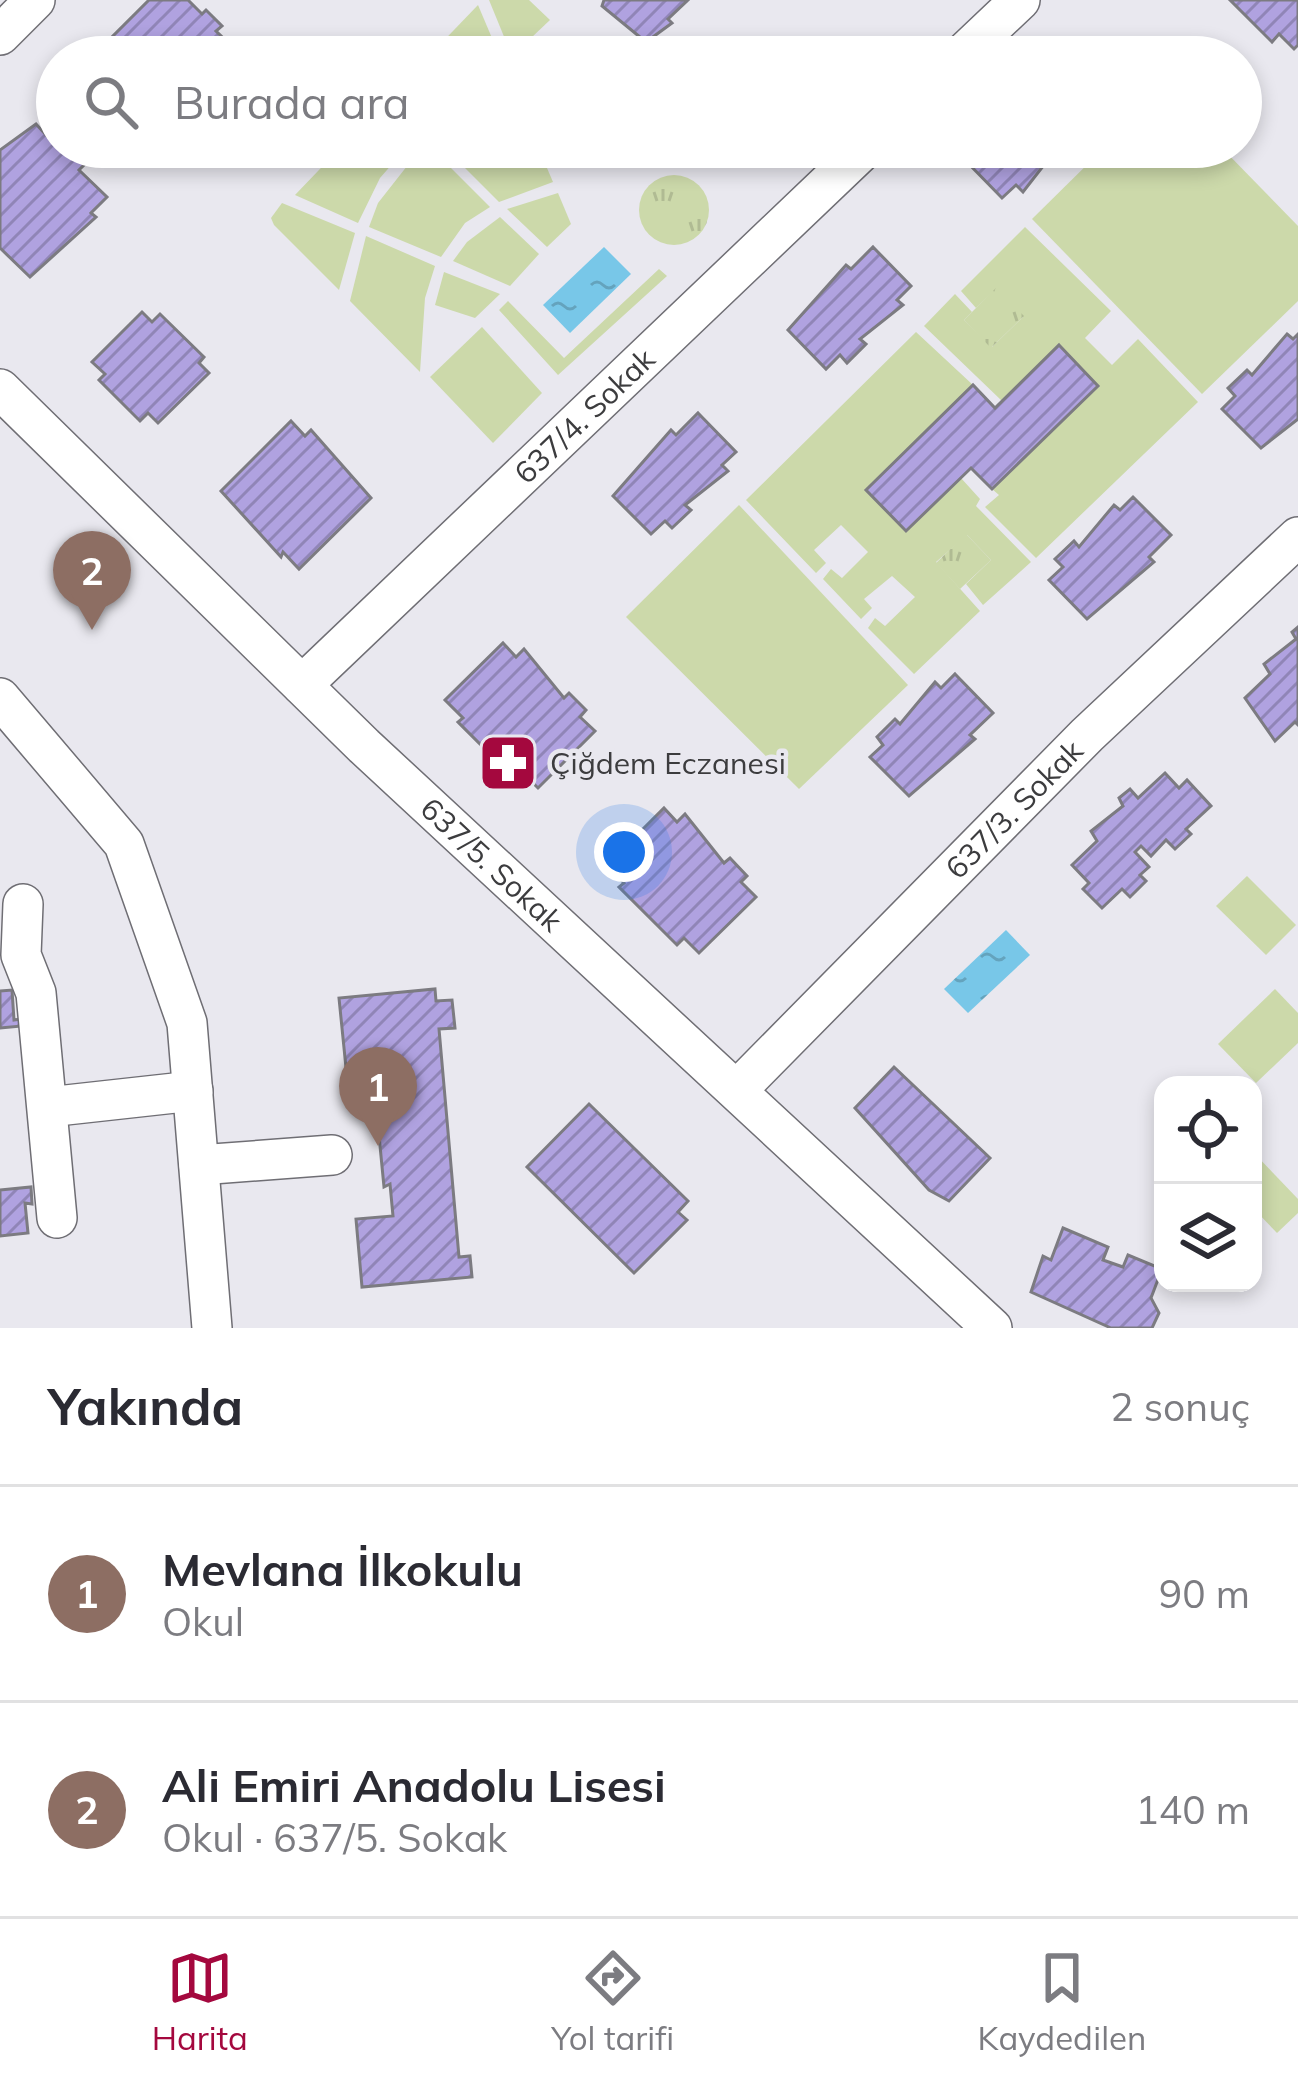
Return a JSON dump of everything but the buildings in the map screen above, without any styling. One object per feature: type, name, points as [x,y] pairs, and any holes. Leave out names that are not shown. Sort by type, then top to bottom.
[{"type":"street","points":[[0,35],[35,0]]},
{"type":"street","points":[[982,36],[1020,0]]},
{"type":"street","name":"637/4. Sokak","points":[[302,685],[844,168]]},
{"type":"street","name":"637/5. Sokak","points":[[0,388],[302,685],[992,1328]]},
{"type":"street","name":"637/3. Sokak","points":[[738,1089],[1087,735],[1298,537]]},
{"type":"street","points":[[0,698],[124,844],[187,1023],[212,1328]]},
{"type":"street","points":[[23,904],[21,955],[36,993],[57,1218]]},
{"type":"street","points":[[48,1107],[193,1090]]},
{"type":"street","points":[[199,1165],[332,1154]]},
{"type":"green space","points":[[489,0],[529,0],[550,20],[533,36],[504,36]]},
{"type":"green space","points":[[478,5],[491,36],[448,36]]},
{"type":"green space","points":[[321,168],[389,168],[358,223],[295,195]]},
{"type":"green space","points":[[406,168],[451,168],[490,207],[465,223],[441,257],[369,227],[378,203]]},
{"type":"green space","points":[[465,168],[547,168],[553,182],[499,202]]},
{"type":"green space","points":[[1084,168],[1241,168],[1298,226],[1298,301],[1202,394],[1032,219]]},
{"type":"green space","points":[[674,175],[698,186],[709,210],[698,234],[674,245],[650,234],[639,210],[650,186]]},
{"type":"green space","points":[[558,193],[571,224],[547,247],[507,209]]},
{"type":"green space","points":[[282,203],[355,233],[339,290],[274,225],[271,218]]},
{"type":"green space","points":[[500,217],[539,254],[510,286],[453,261],[467,242]]},
{"type":"green space","points":[[1025,227],[1111,311],[1085,338],[1112,365],[1138,339],[1198,402],[1036,558],[985,507],[999,495],[992,489],[1098,385],[1059,346],[1002,401],[924,326],[955,294],[972,312],[964,320],[992,347],[1023,317],[996,289],[976,308],[961,291]]},
{"type":"green space","points":[[366,236],[435,266],[425,298],[420,372],[350,301]]},
{"type":"green space","points":[[659,269],[667,276],[558,375],[499,310],[508,301],[564,358]]},
{"type":"green space","points":[[444,272],[500,294],[475,318],[435,305]]},
{"type":"green space","points":[[996,288],[1024,316],[991,348],[964,320]]},
{"type":"green space","points":[[482,327],[542,393],[493,443],[430,377]]},
{"type":"green space","points":[[916,332],[973,385],[866,490],[907,531],[961,478],[980,499],[976,506],[1031,562],[983,605],[966,584],[991,560],[967,535],[936,562],[980,611],[914,674],[868,628],[875,618],[885,626],[915,597],[892,576],[864,599],[872,608],[861,619],[823,579],[831,569],[842,578],[868,552],[841,525],[814,550],[826,563],[816,573],[746,500]]},
{"type":"green space","points":[[739,505],[908,685],[799,789],[626,617]]},
{"type":"green space","points":[[966,534],[991,560],[960,589],[936,563]]},
{"type":"green space","points":[[1247,876],[1296,925],[1266,955],[1216,906]]},
{"type":"green space","points":[[1275,989],[1298,1013],[1298,1043],[1262,1077],[1249,1076],[1218,1044]]},
{"type":"green space","points":[[1262,1161],[1298,1199],[1298,1213],[1277,1233],[1262,1217]]},
{"type":"water","points":[[604,247],[631,274],[570,333],[543,305]]},
{"type":"water","points":[[1006,930],[1030,955],[968,1013],[944,989]]},
{"type":"place","name":"Ali Emiri Anadolu Lisesi","points":[[92,630]]},
{"type":"place","name":"Çiğdem Eczanesi","points":[[508,763]]},
{"type":"place","name":"Mevlana İlkokulu","points":[[378,1146]]}]
